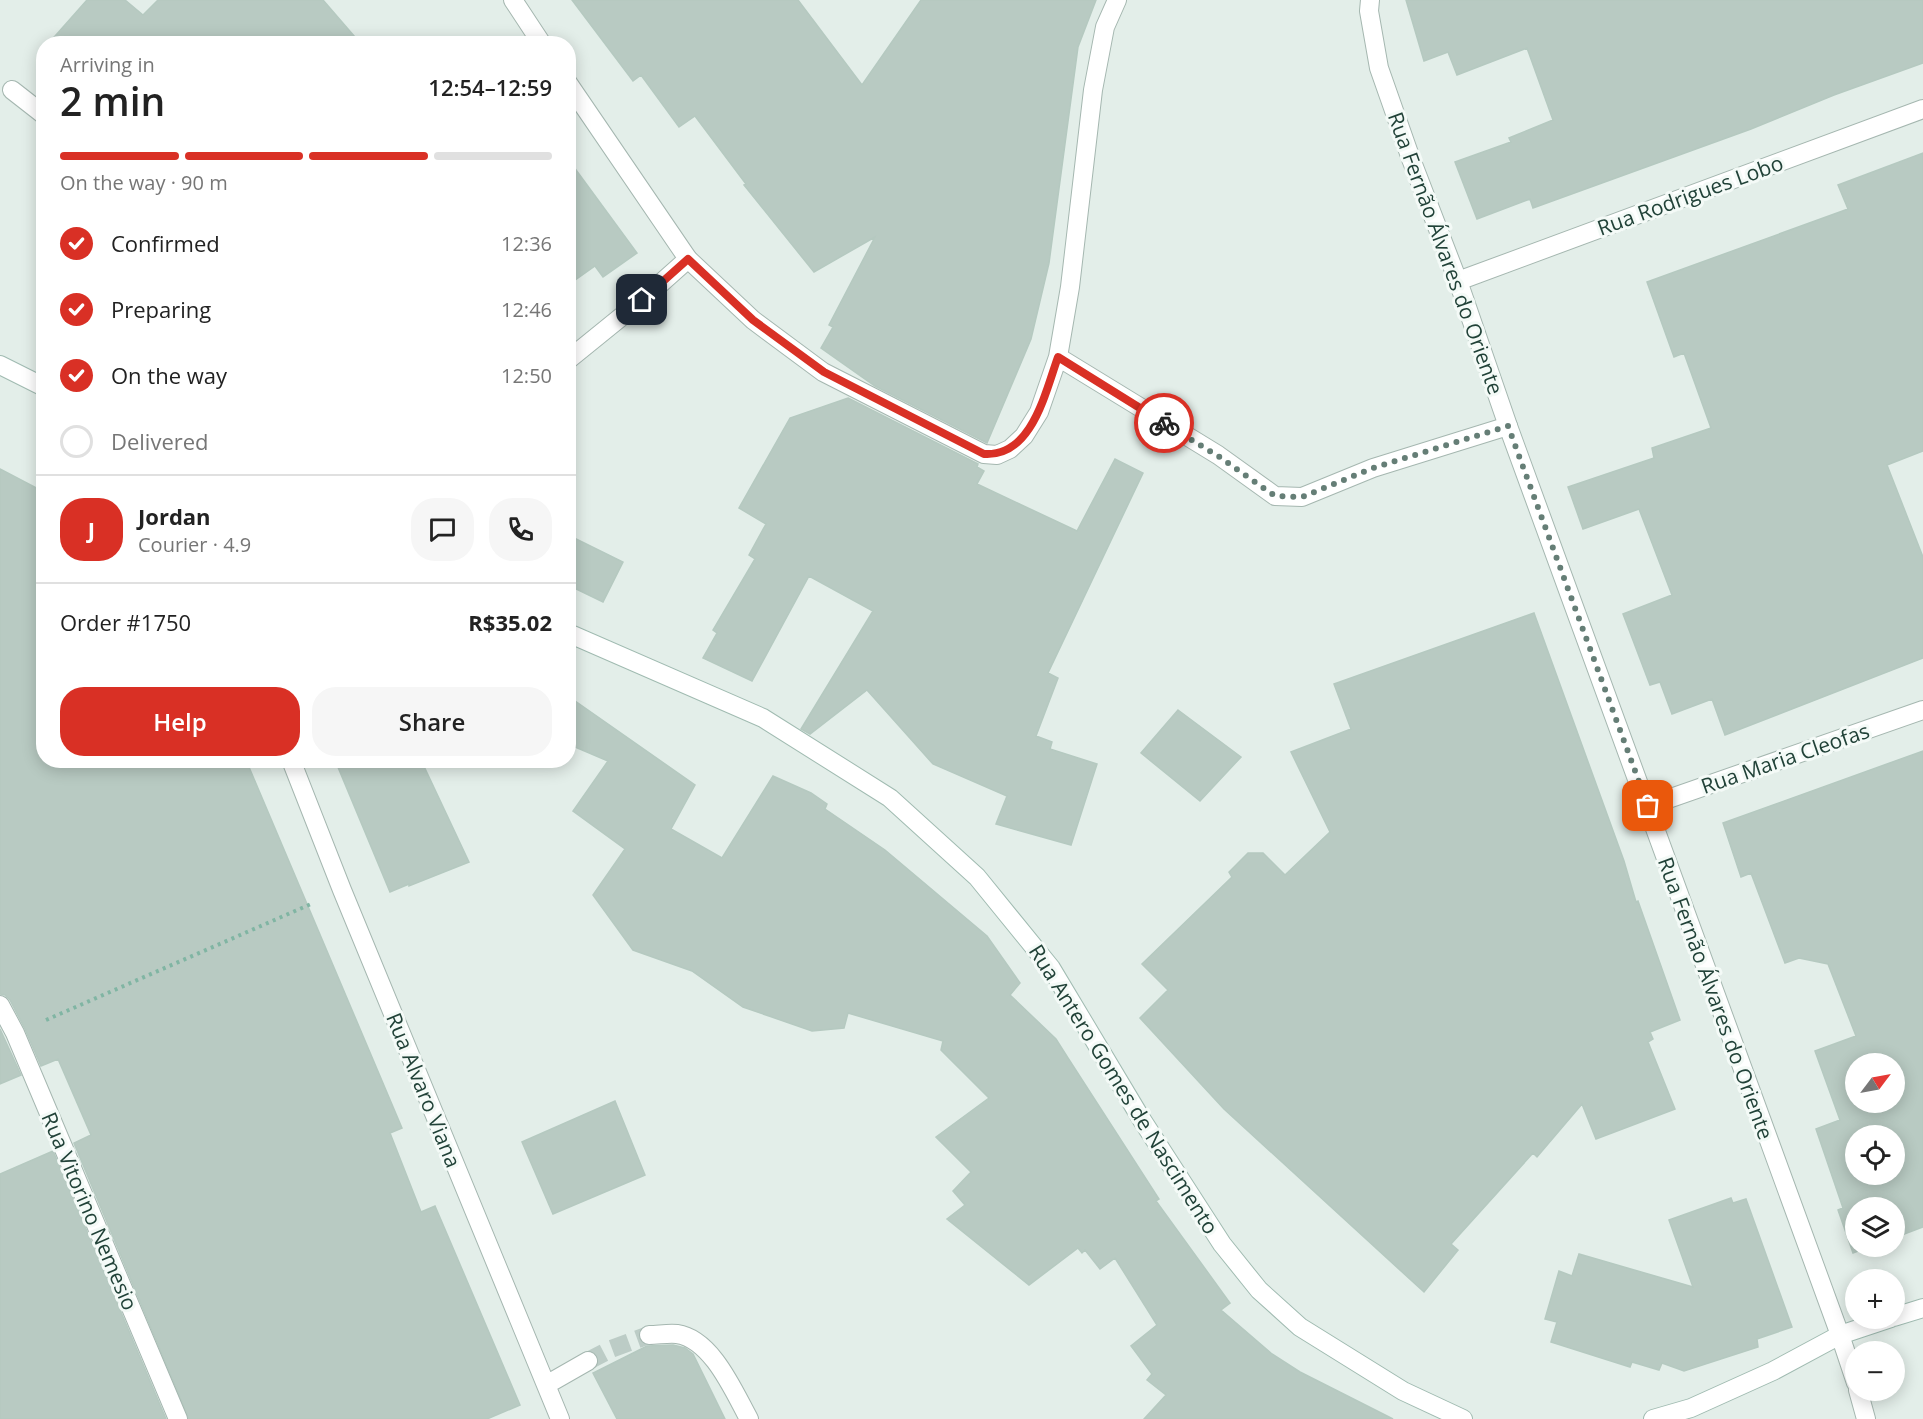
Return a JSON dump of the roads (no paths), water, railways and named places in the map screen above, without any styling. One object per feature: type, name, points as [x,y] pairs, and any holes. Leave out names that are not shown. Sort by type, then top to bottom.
[{"type":"street","points":[[513,0],[537,36]]},
{"type":"street","points":[[576,95],[688,259],[753,320],[824,372],[984,454],[997,455],[1010,449],[1024,436],[1039,412],[1058,357],[1070,287],[1093,90],[1105,27],[1117,0]]},
{"type":"street","name":"Rua Fernão Álvares do Oriente","points":[[1370,0],[1369,11],[1379,68],[1411,159],[1458,281],[1508,426],[1845,1350]]},
{"type":"street","points":[[12,90],[36,109]]},
{"type":"street","name":"Rua Rodrigues Lobo","points":[[1458,281],[1923,109]]},
{"type":"street","points":[[576,354],[688,259]]},
{"type":"street","points":[[1058,357],[1218,456],[1275,496],[1302,497],[1373,468],[1508,426]]},
{"type":"street","points":[[0,365],[36,383]]},
{"type":"street","name":"Rua Antero Gomes de Nascimento","points":[[576,636],[763,718],[890,798],[977,877],[1051,968],[1142,1120],[1222,1244],[1259,1290],[1309,1333],[1403,1391],[1463,1419]]},
{"type":"street","name":"Rua Maria Cleofas","points":[[1648,806],[1923,710]]},
{"type":"street","name":"Rua Alvaro Viana","points":[[294,768],[342,890],[560,1419]]},
{"type":"street","name":"Rua Vitorino Nemesio","points":[[0,1005],[15,1033],[178,1419]]},
{"type":"street","points":[[1905,1314],[1923,1308]]},
{"type":"street","points":[[1653,1419],[1691,1408],[1773,1371],[1840,1335],[1859,1329]]},
{"type":"street","points":[[649,1335],[679,1334],[698,1342],[722,1369],[749,1419]]},
{"type":"street","points":[[546,1385],[588,1361]]},
{"type":"street","points":[[1861,1401],[1866,1419]]},
{"type":"tunnel","points":[[588,1361],[611,1349],[649,1335]]}]
